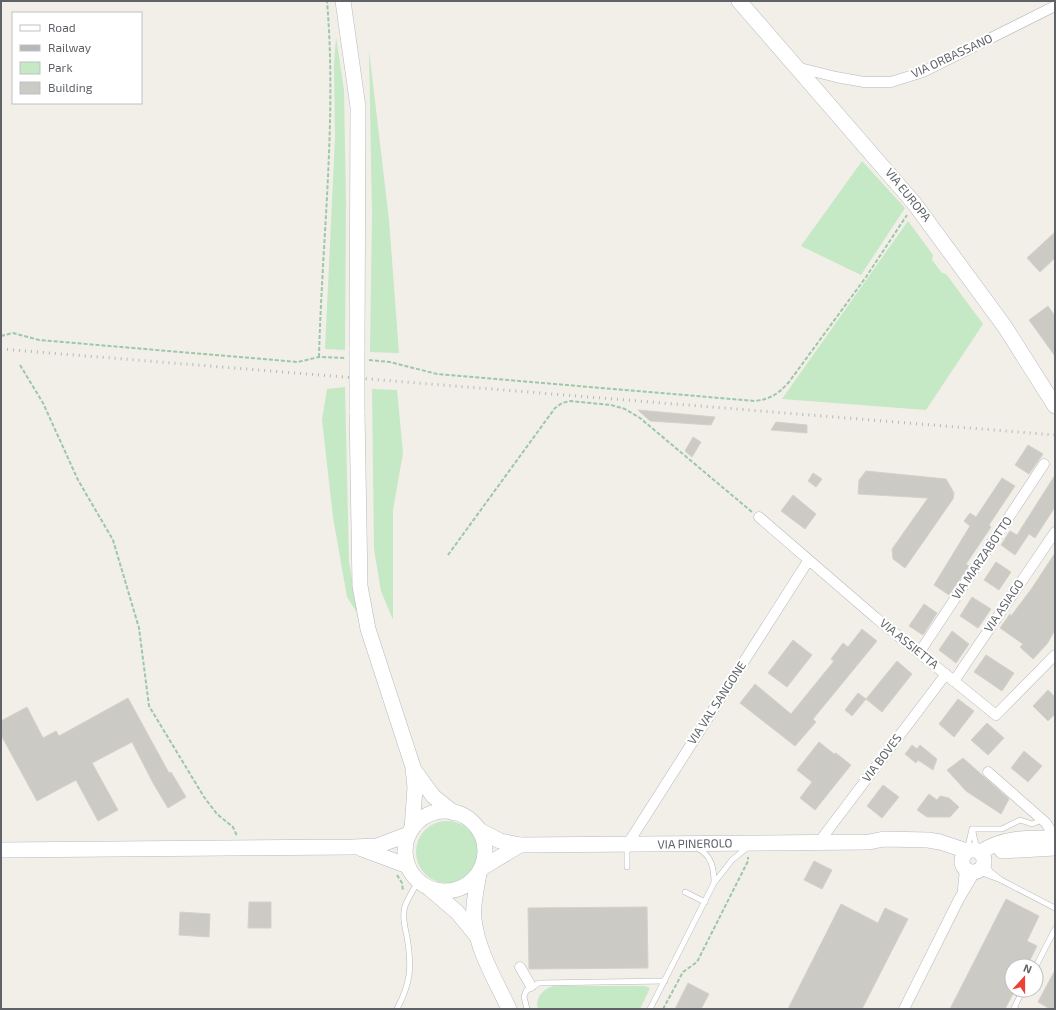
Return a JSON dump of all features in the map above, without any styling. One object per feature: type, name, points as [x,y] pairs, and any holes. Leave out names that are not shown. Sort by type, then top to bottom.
[{"type":"main road","points":[[343,1],[358,107],[356,356],[360,586],[368,629],[413,767],[415,788],[410,832],[406,845],[402,870]]},
{"type":"main road","name":"VIA EUROPA","points":[[739,1],[882,164],[914,203],[1005,327],[1055,406]]},
{"type":"main road","points":[[413,767],[433,796],[454,812],[472,822],[479,830],[485,855],[480,870],[474,904],[476,936]]},
{"type":"main road","points":[[1,850],[377,846],[410,832],[420,820],[430,814],[454,812]]},
{"type":"main road","name":"VIA PINEROLO","points":[[479,830],[500,841],[520,845],[687,844],[752,851],[819,842],[869,842],[895,848],[941,851],[975,861]]},
{"type":"main road","points":[[975,861],[1005,850],[1053,843]]},
{"type":"main road","points":[[424,885],[444,892],[457,890],[470,883],[480,870],[520,845]]},
{"type":"main road","points":[[353,847],[376,853],[424,885],[457,912],[476,936],[509,1009]]},
{"type":"street","name":"VIA ORBASSANO","points":[[796,67],[864,82],[891,82],[923,72],[1055,6]]},
{"type":"street","name":"VIA MARZABOTTO","points":[[919,653],[1044,464]]},
{"type":"street","name":"VIA ASSIETTA","points":[[759,517],[808,561],[996,715],[1055,655]]},
{"type":"street","name":"VIA ASIAGO","points":[[954,681],[1055,532]]},
{"type":"street","name":"VIA VAL SANGONE","points":[[627,845],[808,561]]},
{"type":"street","name":"VIA BOVES","points":[[819,842],[946,674]]},
{"type":"street","points":[[988,772],[1050,828],[1053,843]]},
{"type":"street","points":[[904,1009],[961,895],[975,861]]},
{"type":"street","points":[[520,967],[531,986]]},
{"type":"lane","points":[[972,829],[1002,828],[1020,820],[1032,824],[1037,822],[1040,818]]},
{"type":"lane","points":[[972,829],[975,861],[1001,880],[1055,908]]},
{"type":"lane","points":[[972,829],[975,861]]},
{"type":"lane","points":[[687,844],[700,849],[708,857],[714,869],[714,884]]},
{"type":"lane","points":[[627,845],[627,867]]},
{"type":"lane","points":[[650,1009],[714,884],[732,860],[752,851]]},
{"type":"lane","points":[[975,861],[1001,880]]},
{"type":"lane","points":[[397,1009],[408,985],[411,971],[404,919],[405,906],[409,897],[424,885]]},
{"type":"lane","points":[[685,892],[705,902]]},
{"type":"lane","points":[[1040,958],[1055,929]]},
{"type":"lane","points":[[527,1009],[524,997],[526,991],[531,986],[539,983],[665,981]]},
{"type":"lane","points":[[1016,1009],[1014,1008],[1019,998]]},
{"type":"path","points":[[319,357],[330,93],[330,37],[327,1]]},
{"type":"path","points":[[1,336],[13,333],[40,340],[298,362],[319,357],[356,356],[390,362],[437,374],[755,401],[767,400],[778,394],[789,382],[866,277],[914,203]]},
{"type":"path","points":[[20,365],[43,404],[78,480],[113,540],[139,628],[149,706],[204,797],[217,814],[234,828],[242,848]]},
{"type":"path","points":[[448,555],[555,408],[570,400],[611,405],[625,409],[640,418],[759,517]]},
{"type":"path","points":[[742,860],[752,851]]},
{"type":"path","points":[[663,1009],[683,972],[698,962],[752,851]]},
{"type":"path","points":[[402,870],[403,893],[409,897]]},
{"type":"green space","points":[[336,37],[344,90],[346,202],[345,350],[325,349],[335,138],[334,64]]},
{"type":"green space","points":[[369,50],[389,220],[399,353],[370,352],[372,215]]},
{"type":"green space","points":[[862,161],[905,208],[861,275],[801,246]]},
{"type":"green space","points":[[908,221],[933,255],[932,260],[942,273],[946,274],[983,324],[926,410],[782,399]]},
{"type":"green space","points":[[345,387],[349,562],[358,614],[347,597],[333,517],[322,420],[327,389]]},
{"type":"green space","points":[[372,389],[397,390],[403,453],[393,510],[393,620],[381,591],[374,549]]},
{"type":"green space","points":[[447,821],[464,826],[469,830],[473,835],[478,852],[473,869],[469,874],[464,878],[447,883],[430,878],[425,874],[421,869],[416,852],[421,835],[425,830],[430,826]]},
{"type":"green space","points":[[554,986],[645,986],[650,988],[640,1009],[538,1009],[537,1001],[543,991]]},
{"type":"building","points":[[1055,232],[1055,258],[1040,272],[1027,258]]},
{"type":"building","points":[[1048,306],[1055,316],[1055,356],[1029,320]]},
{"type":"building","points":[[638,410],[715,417],[711,425],[650,421]]},
{"type":"building","points":[[776,422],[807,425],[807,433],[771,430]]},
{"type":"building","points":[[693,437],[701,442],[692,457],[685,451]]},
{"type":"building","points":[[1028,445],[1043,454],[1029,474],[1015,465]]},
{"type":"building","points":[[866,471],[946,479],[954,493],[953,499],[905,568],[893,559],[892,549],[928,498],[858,494],[859,480]]},
{"type":"building","points":[[813,473],[822,479],[816,487],[808,481]]},
{"type":"building","points":[[1055,475],[1055,507],[1035,538],[1029,534],[1015,555],[1001,545],[1010,531],[1017,535]]},
{"type":"building","points":[[1002,478],[1015,486],[989,525],[991,527],[966,564],[969,566],[949,595],[934,585],[970,526],[964,521],[970,513],[976,517]]},
{"type":"building","points":[[793,495],[816,514],[805,529],[781,511]]},
{"type":"building","points":[[1055,553],[1055,630],[1047,644],[1033,659],[1020,647],[1023,644],[1000,628],[1032,588]]},
{"type":"building","points":[[996,562],[1011,572],[999,590],[984,580]]},
{"type":"building","points":[[972,597],[991,609],[978,628],[960,616]]},
{"type":"building","points":[[924,604],[937,613],[923,635],[909,626]]},
{"type":"building","points":[[862,629],[877,641],[813,719],[816,722],[795,746],[740,703],[755,684],[791,714],[834,661],[831,659],[843,643],[848,647]]},
{"type":"building","points":[[952,631],[969,644],[956,663],[939,650]]},
{"type":"building","points":[[793,640],[812,655],[787,687],[768,673]]},
{"type":"building","points":[[986,655],[1014,673],[1002,691],[974,672]]},
{"type":"building","points":[[897,661],[912,674],[882,712],[866,699]]},
{"type":"building","points":[[1048,690],[1055,697],[1055,714],[1048,721],[1033,706]]},
{"type":"building","points":[[858,693],[866,699],[852,716],[845,710]]},
{"type":"building","points":[[128,698],[169,773],[171,772],[186,797],[168,808],[132,742],[92,763],[118,810],[98,821],[76,780],[37,801],[1,735],[1,721],[27,707],[43,738],[56,731],[59,736]]},
{"type":"building","points":[[958,699],[974,711],[954,737],[939,724]]},
{"type":"building","points":[[987,723],[1004,738],[988,755],[971,740]]},
{"type":"building","points":[[819,742],[851,765],[815,810],[800,798],[812,782],[797,770]]},
{"type":"building","points":[[912,745],[917,749],[920,745],[937,759],[933,770],[918,760],[916,763],[905,754]]},
{"type":"building","points":[[1024,751],[1042,766],[1028,782],[1011,768]]},
{"type":"building","points":[[963,758],[1009,799],[1001,814],[966,791],[947,770]]},
{"type":"building","points":[[883,785],[899,797],[882,818],[867,806]]},
{"type":"building","points":[[929,794],[937,800],[940,796],[949,798],[959,807],[950,817],[927,817],[917,810]]},
{"type":"building","points":[[814,861],[832,870],[822,889],[804,880]]},
{"type":"building","points":[[1006,899],[1039,916],[1027,941],[1037,946],[1031,958],[1004,958],[1004,998],[1011,998],[1005,1009],[950,1009]]},
{"type":"building","points":[[249,902],[271,902],[271,928],[248,928]]},
{"type":"building","points":[[841,904],[878,923],[885,908],[908,919],[862,1009],[788,1009]]},
{"type":"building","points":[[647,907],[648,968],[529,969],[528,908]]},
{"type":"building","points":[[180,912],[210,914],[209,937],[179,935]]},
{"type":"building","points":[[1055,970],[1055,1009],[1050,1009],[1038,1002],[1040,998],[1044,998],[1044,991]]},
{"type":"building","points":[[688,983],[709,994],[701,1009],[675,1009]]},
{"type":"railway","points":[[1,349],[1055,435]]}]
